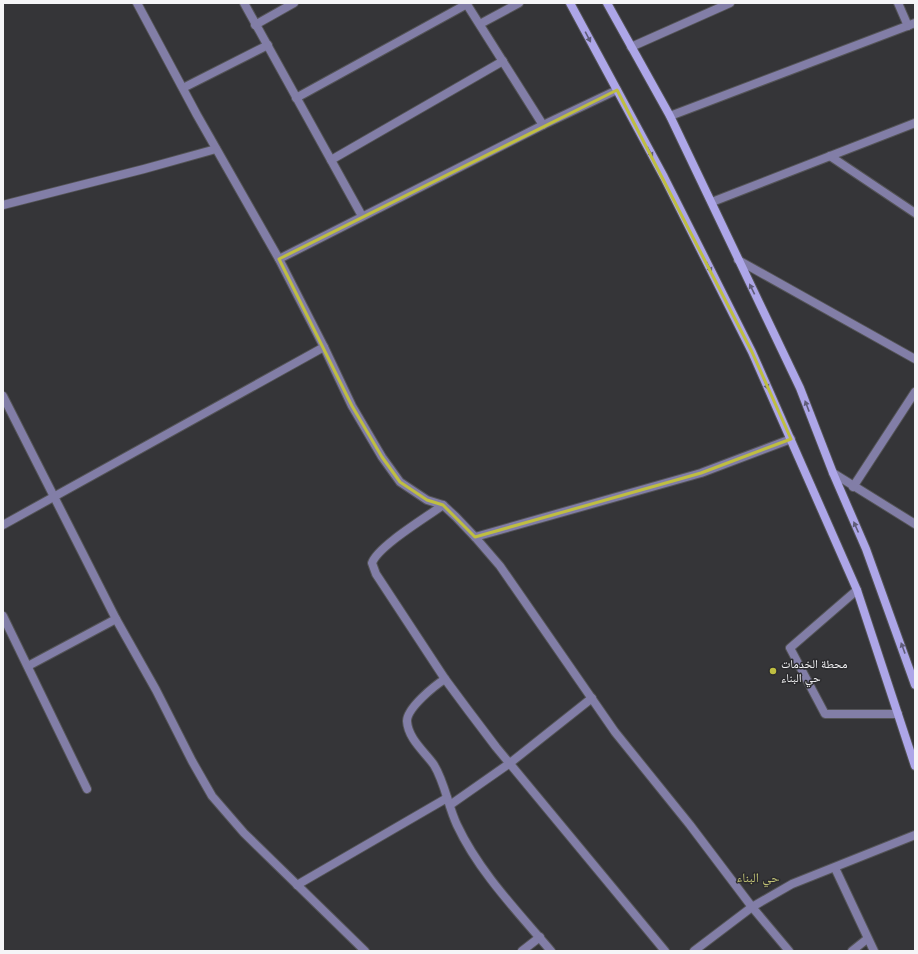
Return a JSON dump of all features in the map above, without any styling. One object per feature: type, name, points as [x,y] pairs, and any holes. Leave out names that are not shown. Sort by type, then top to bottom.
[{"type":"main road","points":[[570,3],[664,177],[749,345],[857,590],[915,766]]},
{"type":"main road","points":[[607,3],[670,116],[800,388],[833,473],[866,549],[915,685]]},
{"type":"street","points":[[137,3],[216,149],[279,259],[352,406],[382,458],[400,482],[427,500],[443,505],[475,537],[500,566],[615,732],[690,825],[752,907],[789,951]]},
{"type":"street","points":[[244,3],[362,216]]},
{"type":"street","points":[[255,25],[294,3]]},
{"type":"street","points":[[480,24],[519,3]]},
{"type":"street","points":[[631,47],[730,3]]},
{"type":"street","points":[[670,116],[912,24],[898,3]]},
{"type":"street","points":[[296,98],[466,4],[504,61],[543,125]]},
{"type":"street","points":[[183,88],[268,45]]},
{"type":"street","points":[[331,160],[504,61]]},
{"type":"street","points":[[279,259],[543,125],[617,90]]},
{"type":"street","points":[[712,202],[915,123]]},
{"type":"street","points":[[3,205],[130,173],[216,149]]},
{"type":"street","points":[[830,156],[915,213]]},
{"type":"street","points":[[738,260],[915,359]]},
{"type":"street","points":[[3,525],[324,347]]},
{"type":"street","points":[[853,487],[915,392]]},
{"type":"street","points":[[3,396],[116,619],[156,690],[192,761],[212,796],[244,833],[365,951]]},
{"type":"street","points":[[475,537],[701,473],[791,439]]},
{"type":"street","points":[[833,473],[853,487],[915,524]]},
{"type":"street","points":[[443,505],[390,542],[374,558],[372,563],[376,574],[445,679],[510,762],[665,951]]},
{"type":"street","points":[[857,590],[790,648],[825,714],[898,714]]},
{"type":"street","points":[[3,616],[87,789]]},
{"type":"street","points":[[28,666],[116,619]]},
{"type":"street","points":[[445,679],[435,686],[408,716],[407,721],[412,737],[435,766],[449,801],[456,824],[479,863],[514,908],[551,951]]},
{"type":"street","points":[[297,885],[449,801],[510,762],[592,698]]},
{"type":"street","points":[[694,951],[752,907],[792,884],[915,835]]},
{"type":"street","points":[[834,868],[874,951]]},
{"type":"street","points":[[522,951],[540,937]]},
{"type":"street","points":[[852,951],[868,939]]},
{"type":"highlighted area","points":[[617,90],[752,352],[791,439],[701,473],[475,537],[443,505],[427,500],[400,482],[382,457],[352,406],[279,259]]},
{"type":"place","name":"محطة الخدمات حي البناء","points":[[773,671]]},
{"type":"district","name":"حي البناء","points":[[758,877]]}]
